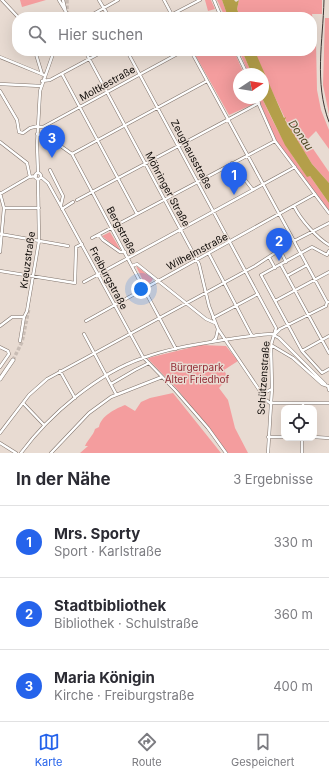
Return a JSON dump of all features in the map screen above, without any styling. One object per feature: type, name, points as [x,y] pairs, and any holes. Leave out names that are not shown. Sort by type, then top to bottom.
[{"type":"main road","points":[[0,379],[13,360]]},
{"type":"street","points":[[2,0],[13,12]]},
{"type":"street","points":[[59,0],[65,9]]},
{"type":"street","points":[[63,0],[66,12]]},
{"type":"street","points":[[99,0],[106,12]]},
{"type":"street","points":[[97,12],[118,0]]},
{"type":"street","points":[[164,0],[170,12]]},
{"type":"street","points":[[179,12],[200,0]]},
{"type":"street","points":[[214,0],[219,12]]},
{"type":"street","points":[[37,56],[43,74]]},
{"type":"street","points":[[40,178],[41,174],[38,173],[38,127],[41,86],[43,74],[52,56]]},
{"type":"street","name":"Möhringer Straße","points":[[88,56],[197,260],[211,313],[218,329],[266,400]]},
{"type":"street","points":[[42,81],[48,81],[95,56]]},
{"type":"street","name":"Zeughausstraße","points":[[130,56],[276,328]]},
{"type":"street","name":"Moltkestraße","points":[[0,91],[17,120],[19,132],[23,133],[30,128],[43,127],[174,56]]},
{"type":"street","points":[[194,56],[328,302],[327,306],[280,329],[274,335]]},
{"type":"street","points":[[238,56],[244,68]]},
{"type":"street","points":[[0,57],[43,74]]},
{"type":"street","points":[[62,74],[137,214]]},
{"type":"street","points":[[72,154],[207,81]]},
{"type":"street","points":[[0,84],[41,86]]},
{"type":"street","points":[[77,200],[256,104]]},
{"type":"street","points":[[258,104],[275,141],[329,213]]},
{"type":"street","name":"Bergstraße","points":[[38,134],[44,134],[72,154],[176,349]]},
{"type":"street","points":[[92,238],[275,141]]},
{"type":"street","points":[[0,142],[27,162],[30,176]]},
{"type":"street","points":[[232,163],[253,190]]},
{"type":"street","points":[[84,282],[295,167]]},
{"type":"street","name":"Freiburgstraße","points":[[50,170],[63,196],[60,205]]},
{"type":"street","points":[[0,252],[4,208],[0,194],[30,176],[40,178]]},
{"type":"street","name":"Freiburgstraße","points":[[40,178],[48,183],[143,357],[208,428],[226,453]]},
{"type":"street","name":"Kreuzstraße","points":[[20,341],[24,317],[27,311],[39,241],[40,178]]},
{"type":"street","name":"Wilhelmstraße","points":[[86,321],[114,304],[231,242],[315,194]]},
{"type":"street","points":[[62,209],[73,202]]},
{"type":"street","points":[[294,206],[298,213],[314,231],[318,239],[329,245]]},
{"type":"street","points":[[4,208],[39,208]]},
{"type":"street","points":[[294,241],[329,223]]},
{"type":"street","points":[[1,234],[68,246]]},
{"type":"street","points":[[99,235],[103,240],[120,252],[125,252]]},
{"type":"street","points":[[0,271],[75,283],[76,247],[82,244]]},
{"type":"street","points":[[0,433],[37,387],[60,371],[246,270],[284,247]]},
{"type":"street","points":[[329,258],[327,255],[312,247],[261,275],[302,351],[322,373],[329,369]]},
{"type":"street","points":[[280,250],[286,262]]},
{"type":"street","points":[[327,255],[329,251]]},
{"type":"street","points":[[209,254],[252,336]]},
{"type":"street","points":[[269,257],[275,268]]},
{"type":"street","points":[[132,266],[137,264],[206,320],[215,322]]},
{"type":"street","points":[[281,265],[329,353]]},
{"type":"street","points":[[288,276],[307,265]]},
{"type":"street","points":[[275,300],[329,272]]},
{"type":"street","points":[[213,318],[258,294]]},
{"type":"street","points":[[206,320],[211,317],[211,313]]},
{"type":"street","points":[[0,326],[12,317],[24,317]]},
{"type":"street","name":"Schützenstraße","points":[[268,453],[272,388],[271,345],[276,328]]},
{"type":"street","points":[[212,342],[216,338],[218,329]]},
{"type":"street","points":[[84,334],[116,394]]},
{"type":"street","points":[[21,453],[44,425],[75,398],[107,376],[143,357],[176,349],[252,336],[274,335],[327,384],[329,390]]},
{"type":"street","points":[[302,351],[329,336]]},
{"type":"street","points":[[271,345],[286,353],[322,384],[327,384]]},
{"type":"street","points":[[0,347],[8,351],[9,354],[0,367]]},
{"type":"street","points":[[111,384],[149,363]]},
{"type":"street","points":[[60,371],[75,398]]},
{"type":"street","points":[[50,453],[89,413],[116,394],[162,377]]},
{"type":"street","points":[[259,391],[266,392],[272,388]]},
{"type":"street","points":[[266,400],[270,403],[329,403]]},
{"type":"street","points":[[266,400],[270,412]]},
{"type":"street","points":[[23,403],[44,425]]},
{"type":"street","points":[[268,437],[281,437]]},
{"type":"street","points":[[317,437],[329,438]]},
{"type":"street","points":[[302,441],[302,453]]},
{"type":"street","points":[[0,443],[16,453]]},
{"type":"green space","points":[[20,0],[46,0],[22,7]]},
{"type":"green space","points":[[205,0],[211,0],[215,9],[208,11]]},
{"type":"green space","points":[[217,0],[222,0],[226,12],[223,12]]},
{"type":"green space","points":[[239,0],[322,0],[322,14],[317,14],[317,12],[238,12],[237,9]]},
{"type":"green space","points":[[325,18],[329,18],[329,114],[323,85]]},
{"type":"green space","points":[[196,56],[236,56],[241,68],[233,68],[233,104],[254,104],[229,115]]},
{"type":"green space","points":[[241,56],[244,56],[249,68],[246,68]]},
{"type":"green space","points":[[255,56],[316,56],[317,90],[321,110],[329,130],[329,149],[316,131],[307,140],[329,172],[329,183],[312,164],[290,129],[269,85],[269,68],[261,68]]},
{"type":"green space","points":[[261,104],[265,104],[277,129],[294,158],[307,176],[310,176],[329,203],[329,210],[276,140]]},
{"type":"green space","points":[[110,232],[120,249],[119,250],[102,236]]},
{"type":"green space","points":[[136,266],[153,279],[151,282],[145,285]]},
{"type":"green space","name":"Bürgerpark Alter Friedhof","points":[[201,345],[226,346],[238,361],[224,370],[228,378],[219,388],[228,400],[235,428],[248,453],[228,453],[177,389],[148,358]]},
{"type":"green space","points":[[173,393],[221,453],[80,453],[88,446],[85,446],[105,416],[125,405],[135,411],[141,402],[150,398]]},
{"type":"shaded area","points":[[222,0],[234,0],[236,2],[239,0],[237,9],[238,12],[226,12]]},
{"type":"shaded area","points":[[244,56],[257,56],[262,68],[249,68]]},
{"type":"shaded area","points":[[269,84],[284,118],[286,117],[285,120],[312,164],[329,183],[329,203],[310,176],[307,177],[285,145],[265,104],[269,104]]},
{"type":"tunnel","points":[[67,0],[67,12]]},
{"type":"tunnel","points":[[40,89],[45,72]]},
{"type":"tunnel","points":[[13,360],[22,342],[29,308]]},
{"type":"railway","points":[[324,0],[320,62],[324,107],[329,122]]},
{"type":"place","name":"Maria Königin","points":[[52,158]]},
{"type":"place","name":"Mrs. Sporty","points":[[234,195]]},
{"type":"place","name":"Stadtbibliothek","points":[[279,261]]},
{"type":"water label","name":"Donau","points":[[301,135]]}]
